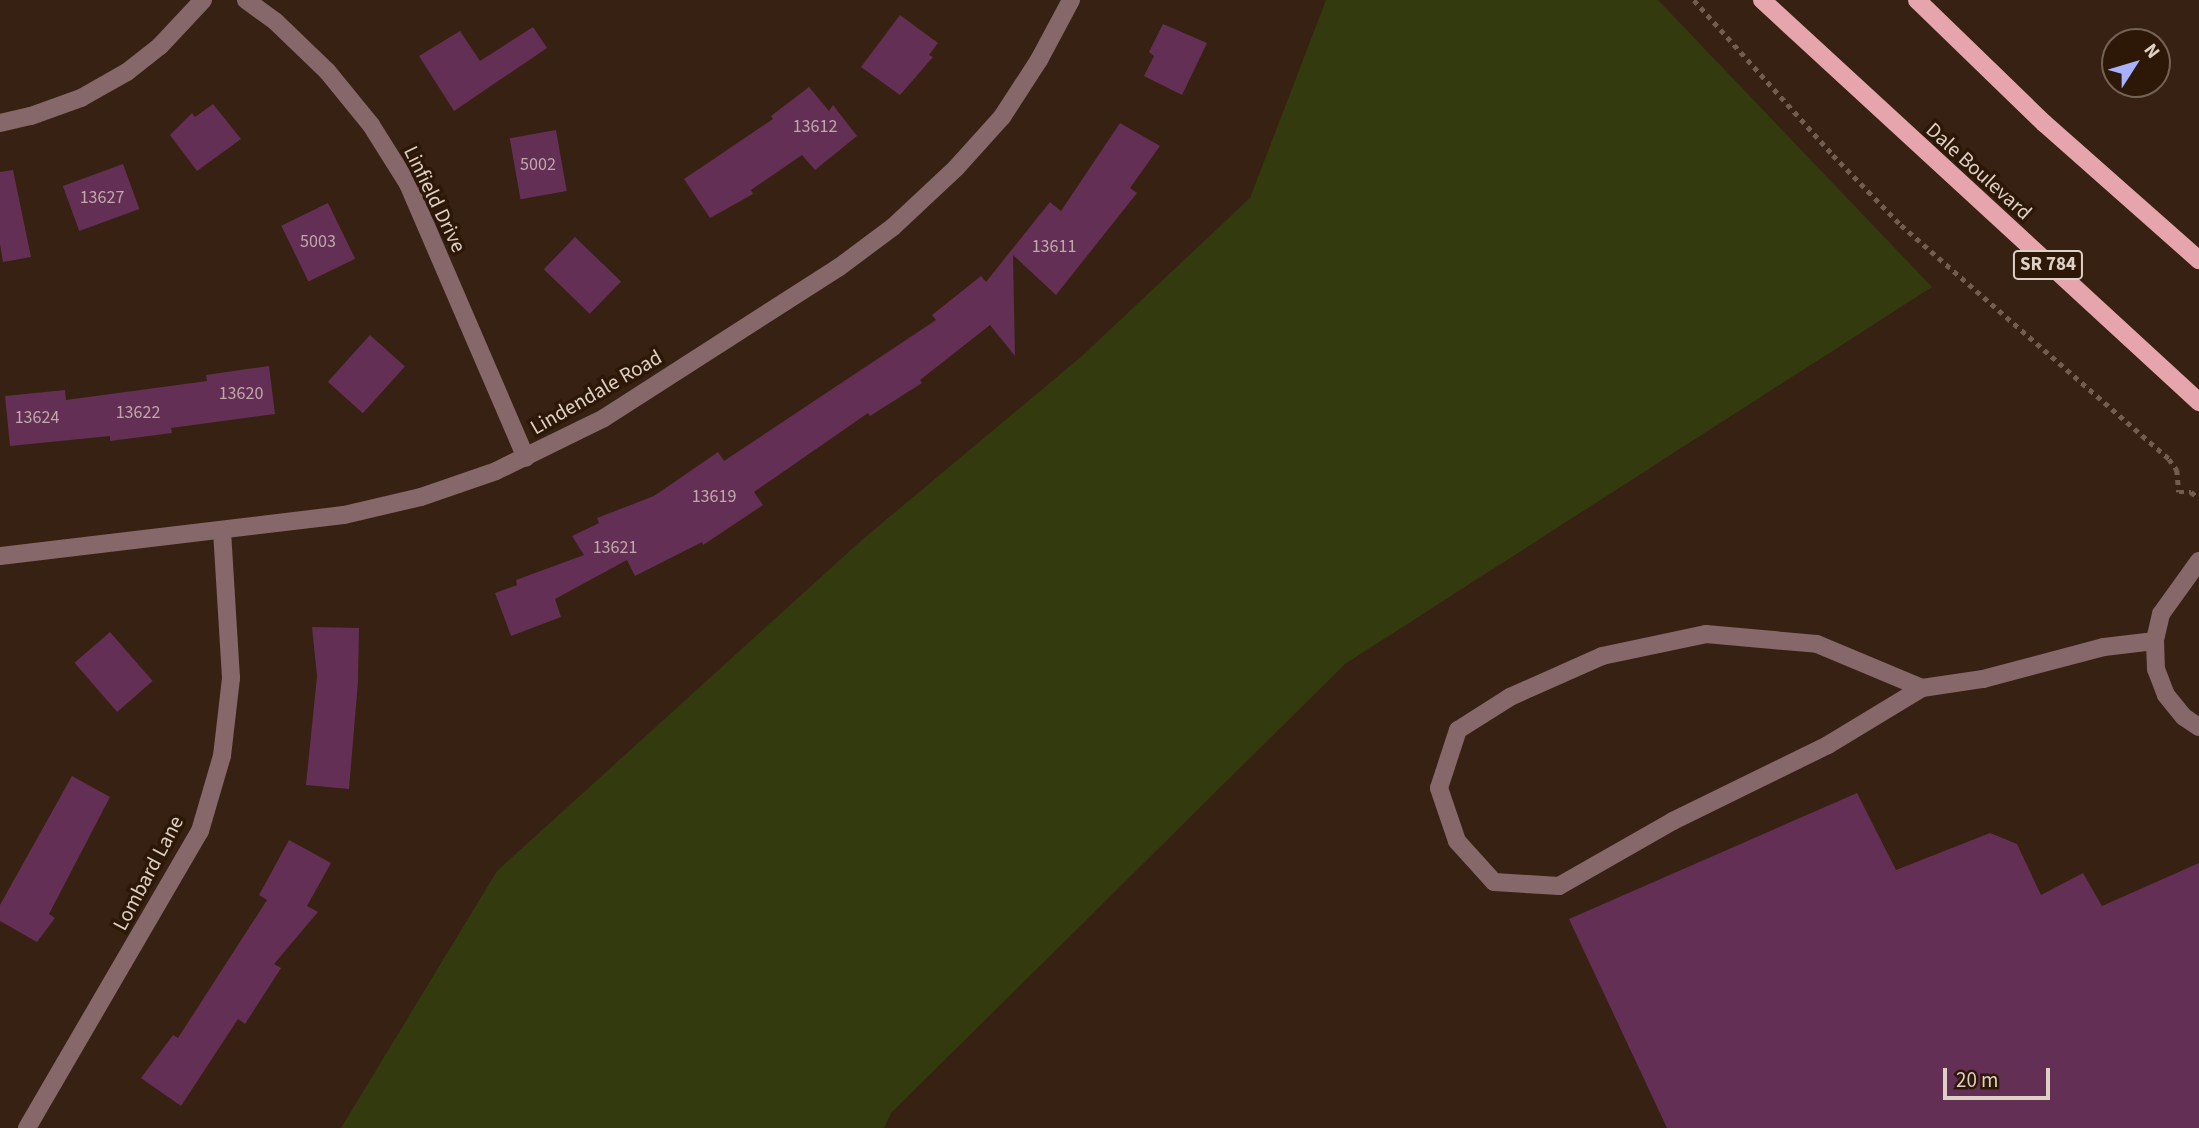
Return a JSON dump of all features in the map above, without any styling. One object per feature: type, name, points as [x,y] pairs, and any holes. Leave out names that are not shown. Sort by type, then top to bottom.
[{"type":"main road","name":"Dale Boulevard","points":[[1762,0],[2199,402]]},
{"type":"main road","points":[[1917,0],[2044,123],[2199,260]]},
{"type":"street","points":[[0,123],[31,116],[80,98],[127,72],[160,46],[203,0]]},
{"type":"street","name":"Linfield Drive","points":[[246,0],[276,22],[327,71],[371,125],[408,184],[526,458]]},
{"type":"street","name":"Lindendale Road","points":[[0,556],[344,515],[421,497],[526,458],[604,418],[838,268],[893,227],[956,168],[1002,117],[1039,61],[1071,0]]},
{"type":"street","name":"Lombard Lane","points":[[27,1128],[200,831],[222,756],[230,678],[222,530]]},
{"type":"street","points":[[2199,561],[2161,614],[2155,641],[2156,669],[2166,695],[2184,717],[2199,727]]},
{"type":"street","points":[[1922,688],[1817,644],[1706,634],[1680,639],[1601,656],[1510,697],[1458,730],[1439,788],[1457,841],[1494,882],[1559,886],[1673,821],[1828,745],[1922,688],[1983,679],[2104,648],[2155,641]]},
{"type":"path","points":[[1694,0],[1833,155],[1901,225],[2169,459],[2177,470],[2179,492],[2192,492],[2199,498]]},
{"type":"green space","points":[[1326,0],[1658,0],[1932,287],[1345,664],[891,1113],[884,1128],[341,1128],[497,871],[863,539],[1082,356],[1250,198]]},
{"type":"building","points":[[900,15],[938,43],[929,55],[933,57],[900,95],[861,67]]},
{"type":"building","points":[[1163,24],[1207,43],[1182,95],[1144,76],[1154,56],[1149,52]]},
{"type":"building","points":[[533,27],[547,48],[454,111],[419,56],[460,31],[480,61]]},
{"type":"building","points":[[809,87],[829,111],[833,105],[857,136],[815,170],[802,155],[751,190],[753,194],[710,218],[684,179],[773,119],[771,116]]},
{"type":"building","points":[[213,104],[241,139],[197,171],[170,135],[192,113],[195,117]]},
{"type":"building","points":[[1120,123],[1160,146],[1130,188],[1137,193],[1056,295],[1013,255],[1015,356],[990,325],[920,380],[922,383],[870,416],[868,413],[754,492],[763,505],[703,545],[702,542],[635,576],[627,560],[555,599],[561,617],[511,636],[495,593],[517,585],[516,580],[584,555],[572,536],[599,523],[597,518],[654,496],[718,452],[724,461],[936,320],[932,315],[981,276],[986,282],[1050,202],[1061,211]]},
{"type":"building","points":[[556,130],[567,191],[520,199],[510,138]]},
{"type":"building","points":[[123,164],[139,209],[79,231],[63,186]]},
{"type":"building","points":[[13,170],[31,257],[3,262],[0,244],[0,172]]},
{"type":"building","points":[[328,203],[355,259],[308,282],[281,226]]},
{"type":"building","points":[[575,237],[621,281],[590,314],[544,269]]},
{"type":"building","points":[[370,335],[405,366],[363,413],[328,382]]},
{"type":"building","points":[[269,366],[275,414],[171,428],[172,433],[110,441],[110,436],[10,446],[5,396],[65,390],[66,400],[207,381],[206,375]]},
{"type":"building","points":[[312,627],[359,628],[358,682],[349,789],[306,785],[317,676]]},
{"type":"building","points":[[110,632],[153,681],[117,712],[75,663]]},
{"type":"building","points":[[72,776],[110,797],[49,914],[55,918],[37,942],[0,921],[0,905]]},
{"type":"building","points":[[1857,793],[1896,870],[1990,833],[2017,844],[2041,895],[2083,873],[2102,906],[2199,863],[2199,1128],[1667,1128],[1569,919]]},
{"type":"building","points":[[289,840],[331,863],[307,906],[318,912],[274,964],[281,968],[245,1024],[238,1019],[181,1106],[141,1078],[173,1035],[178,1038],[267,900],[259,895]]}]
